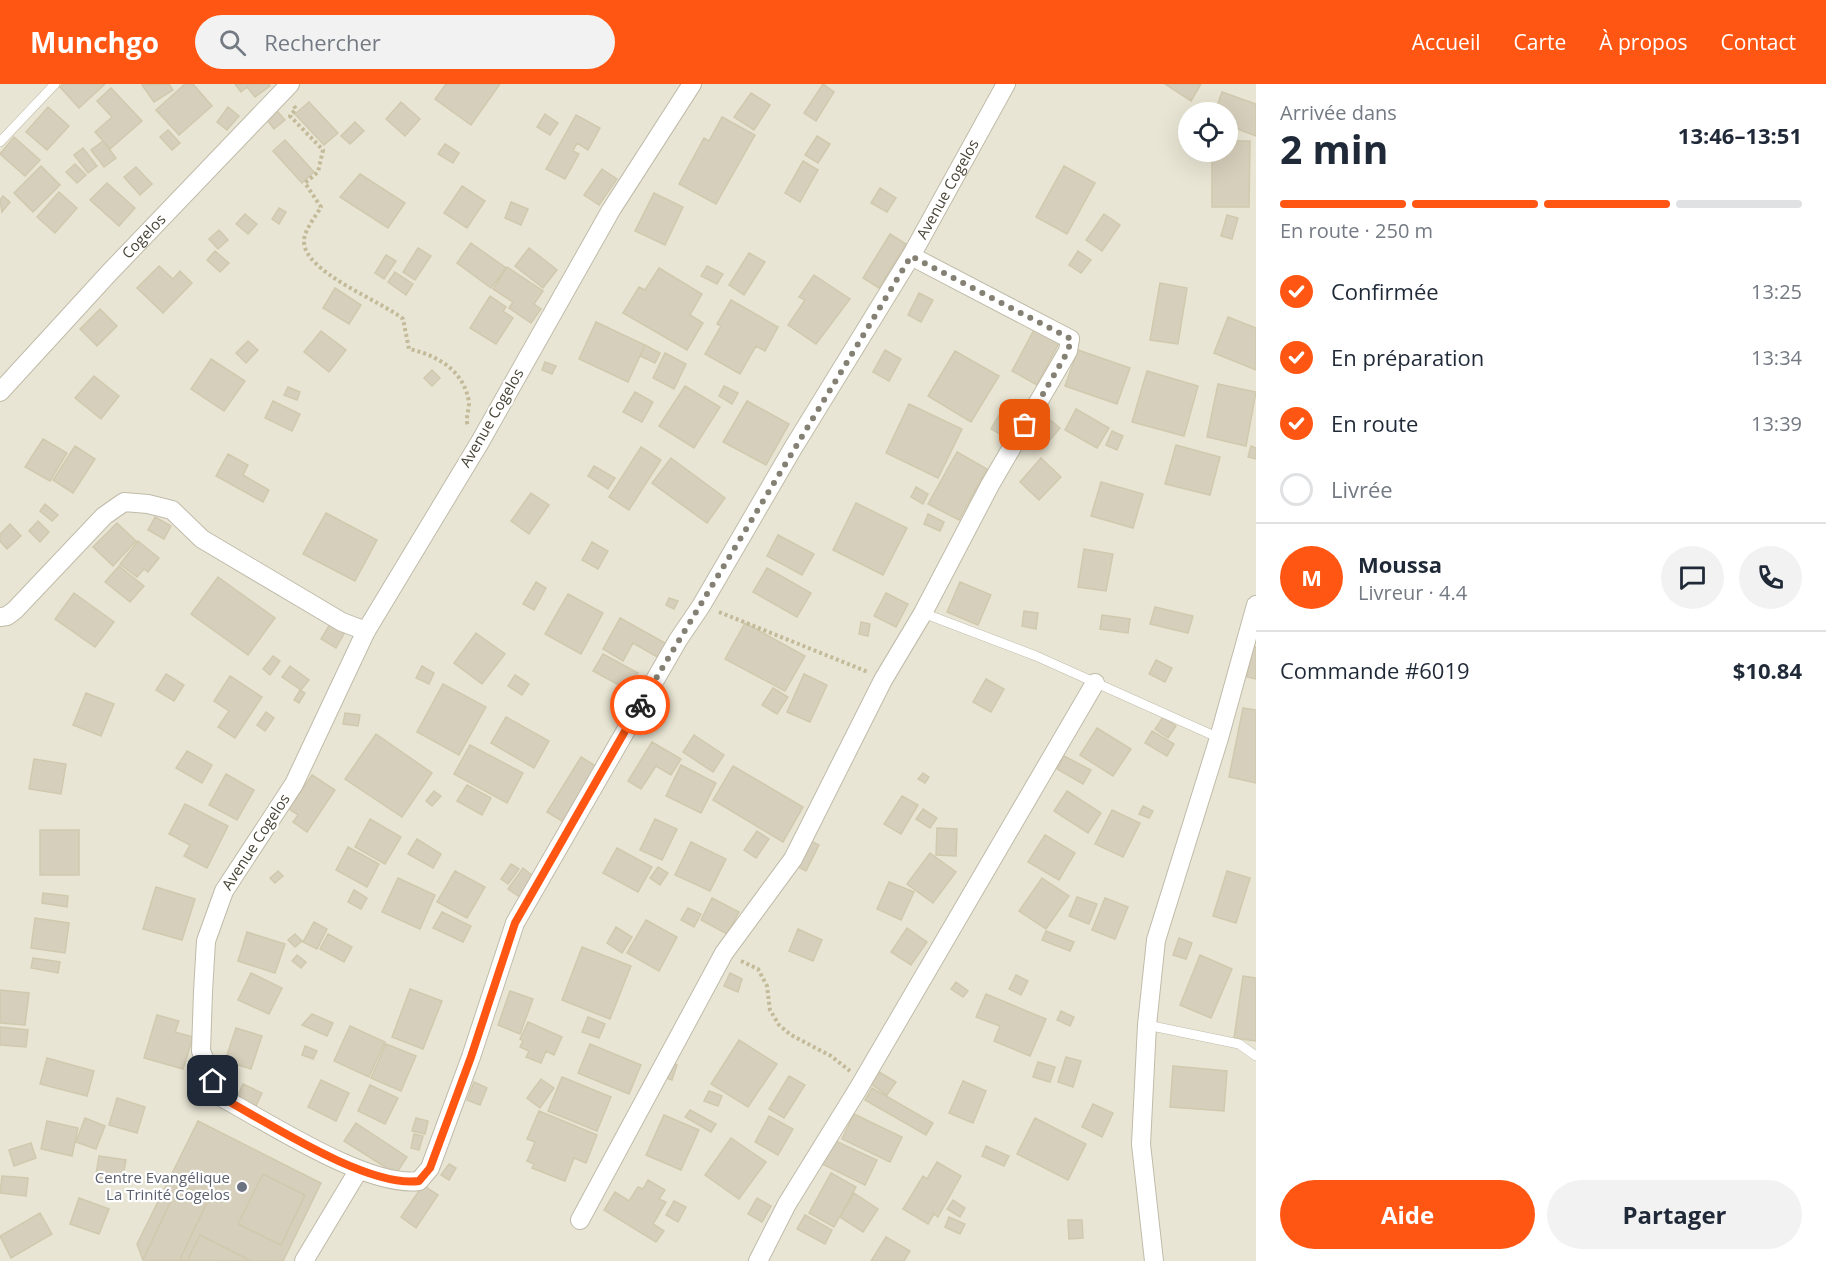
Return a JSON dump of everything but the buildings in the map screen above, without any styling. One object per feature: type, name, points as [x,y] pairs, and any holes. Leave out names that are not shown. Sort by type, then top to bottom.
[{"type":"street","name":"Avenue Cogelos","points":[[692,84],[611,210],[480,442],[366,631],[294,784],[224,891],[206,941],[201,1051],[219,1096],[358,1171],[402,1184],[419,1181],[430,1168],[471,1057],[515,923],[678,640],[701,606],[793,448],[911,256],[1006,84]]},
{"type":"street","name":"Cogelos","points":[[0,392],[109,273],[286,88]]},
{"type":"street","points":[[580,1220],[724,953],[793,859],[883,680],[923,613],[990,485],[1068,351],[1071,339],[911,256]]},
{"type":"street","points":[[0,617],[8,616],[15,610],[104,516],[124,502],[148,504],[172,510],[202,539],[342,622],[366,631]]},
{"type":"street","points":[[1154,1261],[1141,1144],[1147,1025],[1156,940],[1220,738],[1256,605]]},
{"type":"street","points":[[758,1261],[787,1204],[858,1089],[1095,683]]},
{"type":"street","points":[[304,1261],[358,1171]]},
{"type":"lane","points":[[0,142],[55,84]]},
{"type":"lane","points":[[923,613],[1036,656],[1220,738]]},
{"type":"lane","points":[[1147,1025],[1239,1044],[1256,1056]]},
{"type":"path","points":[[286,88],[296,109],[290,116],[323,150],[318,172],[305,183],[321,207],[306,234],[304,241],[307,251],[323,270],[403,319],[409,349],[438,358],[456,373],[469,402],[466,423],[480,442]]},
{"type":"path","points":[[701,606],[744,620],[779,637],[852,663],[883,680]]},
{"type":"path","points":[[724,953],[758,969],[767,986],[770,1010],[779,1025],[791,1035],[831,1056],[851,1072],[858,1089]]},
{"type":"shaded area","points":[[0,84],[1256,84],[1256,1261],[0,1261]]},
{"type":"way so far","points":[[640,705],[793,448],[911,256],[1071,339],[1068,351],[1025,425]]},
{"type":"place","name":"Centre Evangélique La Trinité Cogelos","points":[[242,1187]]},
{"type":"route","points":[[213,1081],[219,1096],[358,1171],[402,1184],[419,1181],[430,1168],[471,1057],[500,962],[515,923],[640,705]]}]
